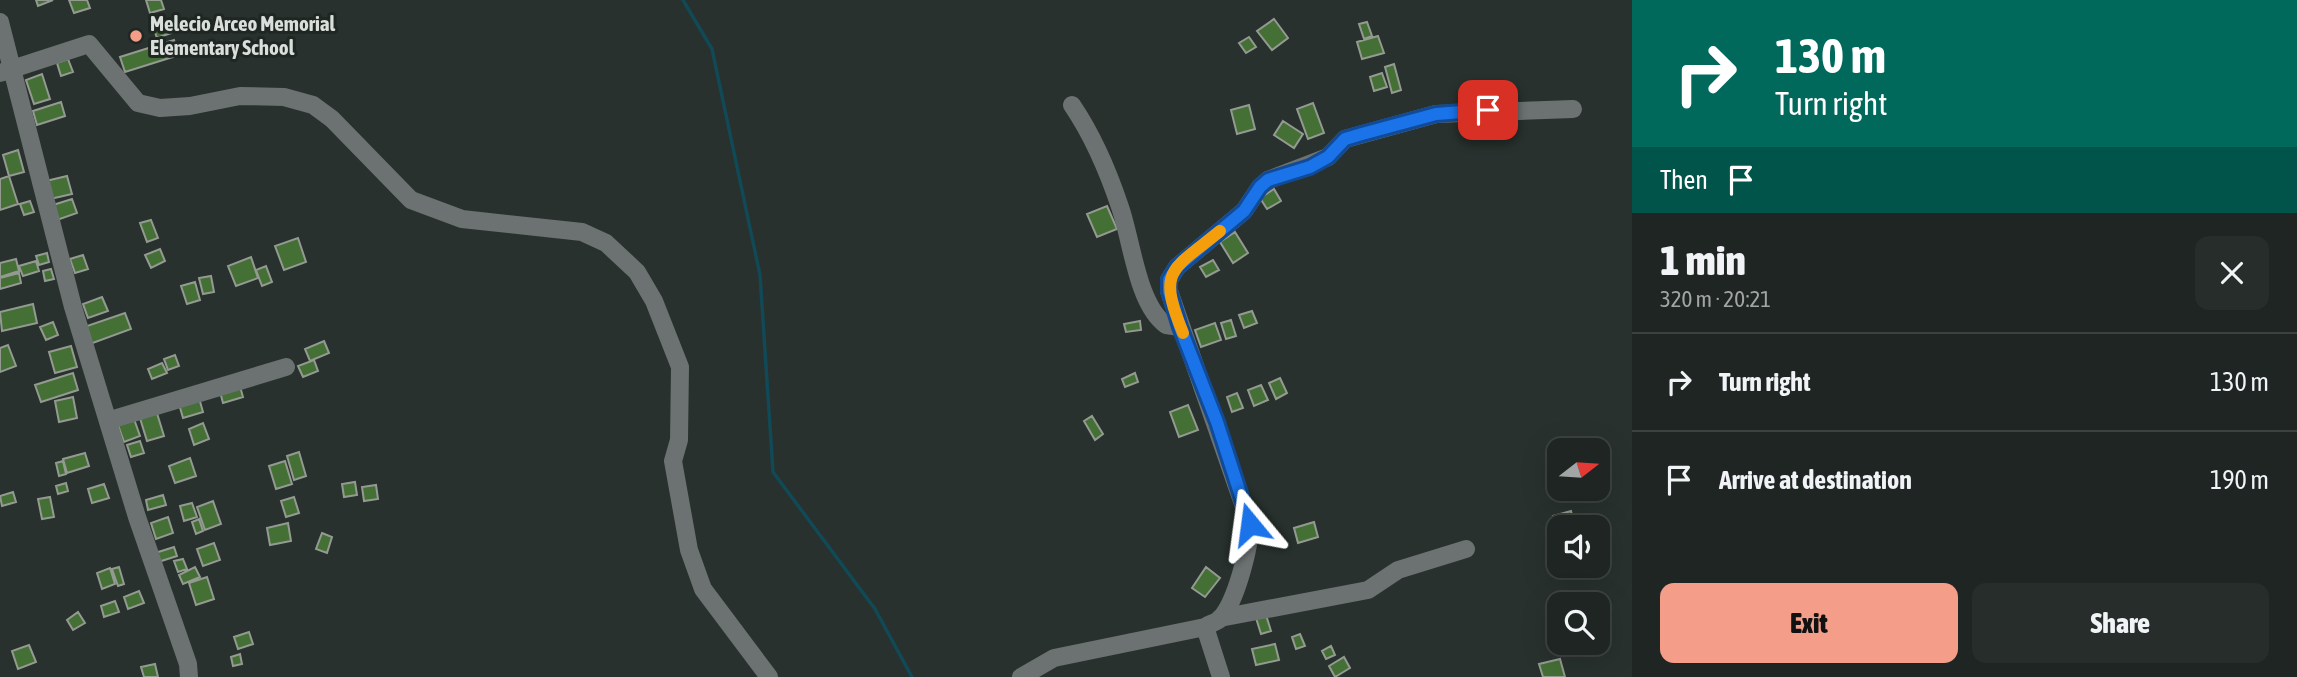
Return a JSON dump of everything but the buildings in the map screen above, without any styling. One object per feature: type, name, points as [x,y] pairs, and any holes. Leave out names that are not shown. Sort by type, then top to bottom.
[{"type":"street","points":[[0,22],[7,71],[73,307],[110,420],[136,517],[188,664],[188,677]]},
{"type":"street","points":[[7,71],[89,44],[138,103],[160,108],[190,106],[240,96],[284,97],[313,105],[332,119],[411,200],[462,219],[582,232],[606,243],[637,272],[649,291],[680,367],[679,440],[673,461],[689,550],[703,589],[769,677]]},
{"type":"street","points":[[1072,105],[1091,133],[1119,204],[1150,307],[1166,325],[1180,327]]},
{"type":"street","points":[[1221,677],[1212,622],[1246,560],[1250,524],[1217,422],[1169,291],[1169,280],[1177,267],[1244,211],[1268,180],[1310,167],[1328,157],[1345,139],[1436,114],[1573,109]]},
{"type":"street","points":[[110,420],[286,367]]},
{"type":"street","points":[[1021,677],[1054,658],[1368,590],[1398,570],[1466,548]]},
{"type":"waterway","points":[[683,0],[712,49],[760,275],[773,472],[875,609],[912,677]]},
{"type":"slow traffic","points":[[1183,333],[1169,291],[1169,280],[1177,267],[1220,231]]},
{"type":"place","name":"Melecio Arceo Memorial Elementary School","points":[[136,36]]},
{"type":"route","points":[[1250,524],[1217,422],[1180,327],[1169,291],[1169,280],[1177,267],[1244,211],[1268,180],[1310,167],[1328,157],[1345,139],[1436,114],[1488,110]]}]
